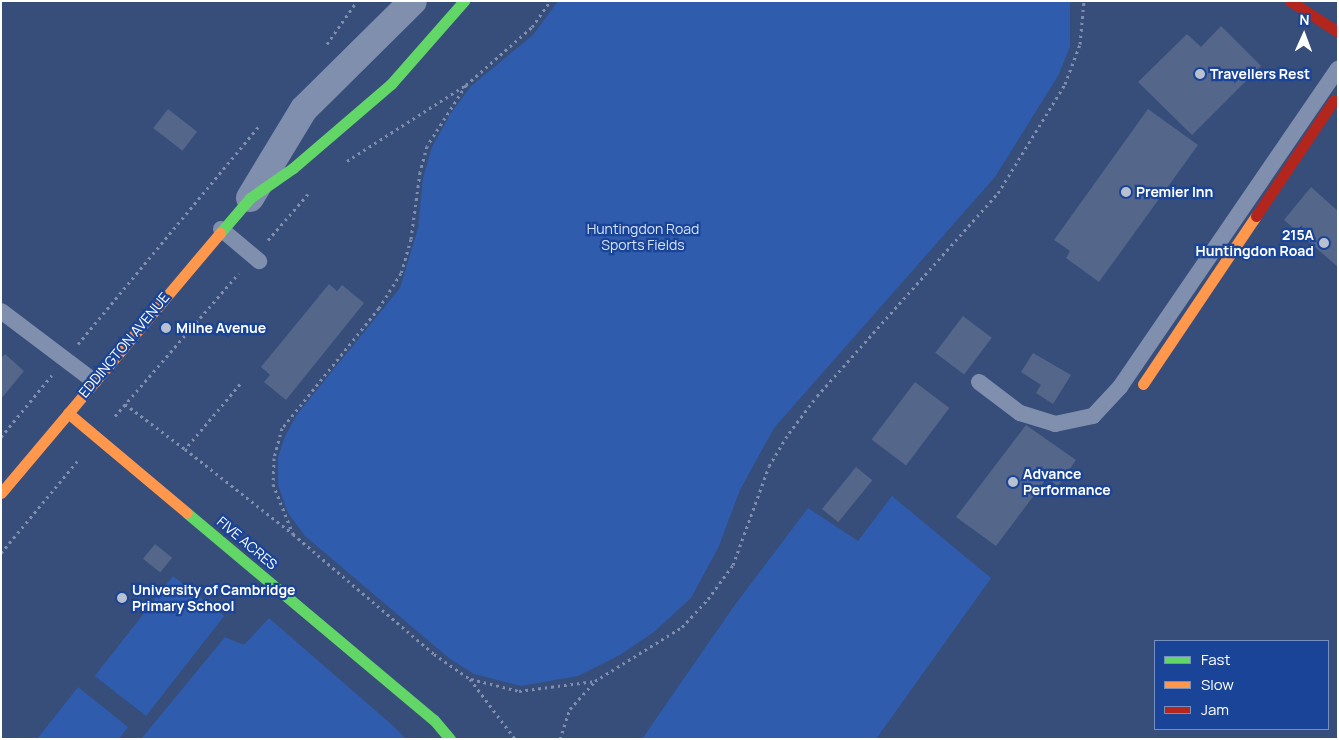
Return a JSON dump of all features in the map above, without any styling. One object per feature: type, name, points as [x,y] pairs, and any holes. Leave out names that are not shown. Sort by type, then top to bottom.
[{"type":"street","name":"EDDINGTON AVENUE","points":[[250,198],[304,109],[413,1]]},
{"type":"street","name":"EDDINGTON AVENUE","points":[[1,493],[221,229],[250,198],[292,168],[392,84],[464,1]]},
{"type":"street","points":[[1290,1],[1338,32]]},
{"type":"street","points":[[1143,384],[1334,100]]},
{"type":"street","name":"FIVE ACRES","points":[[68,413],[434,720],[450,739]]},
{"type":"lane","points":[[979,382],[1020,413],[1055,424],[1094,416],[1126,379],[1338,69]]},
{"type":"lane","points":[[221,229],[256,258]]},
{"type":"lane","points":[[1,311],[94,381]]},
{"type":"path","points":[[324,48],[357,1]]},
{"type":"path","points":[[345,163],[466,85],[532,27],[550,1]]},
{"type":"path","points":[[560,739],[570,710],[595,681],[682,627],[733,565],[769,466],[789,433],[818,396],[998,193],[1065,84],[1080,44],[1084,1]]},
{"type":"path","points":[[293,534],[273,484],[274,458],[282,428],[379,308],[396,281],[411,239],[420,172],[427,146],[466,85]]},
{"type":"path","points":[[1,436],[262,122]]},
{"type":"path","points":[[1,553],[125,404],[256,258],[312,190]]},
{"type":"path","points":[[185,450],[240,384]]},
{"type":"path","points":[[125,404],[293,534],[434,654],[470,679],[515,739]]},
{"type":"path","points":[[470,679],[519,691],[595,681]]},
{"type":"green space","name":"Huntingdon Road Sports Fields","points":[[558,1],[1070,1],[1070,47],[1058,76],[995,177],[774,428],[740,490],[719,546],[691,598],[654,632],[620,655],[578,676],[521,686],[474,674],[450,659],[305,536],[288,513],[278,485],[278,457],[285,436],[298,413],[400,288],[418,228],[423,178],[432,147],[451,113],[471,86],[533,35]]},
{"type":"green space","points":[[892,496],[991,578],[876,739],[642,739],[734,606],[808,508],[858,541]]},
{"type":"green space","points":[[173,576],[224,616],[146,716],[95,676]]},
{"type":"green space","points":[[269,618],[406,739],[141,739],[225,637],[244,645]]},
{"type":"green space","points":[[78,687],[128,727],[119,739],[37,739]]},
{"type":"building","name":"Travellers Rest","points":[[1221,26],[1261,66],[1192,135],[1138,82],[1187,34],[1201,47]]},
{"type":"building","points":[[168,109],[197,132],[182,151],[153,128]]},
{"type":"building","name":"Premier Inn","points":[[1148,109],[1198,145],[1099,282],[1066,258],[1070,251],[1054,240]]},
{"type":"building","name":"215A Huntingdon Road","points":[[1311,187],[1338,211],[1338,267],[1284,220]]},
{"type":"building","points":[[329,284],[337,291],[342,285],[364,303],[286,400],[264,382],[270,375],[261,367]]},
{"type":"building","points":[[963,316],[992,338],[964,374],[935,353]]},
{"type":"building","points":[[1033,353],[1071,375],[1053,404],[1036,393],[1041,385],[1021,372]]},
{"type":"building","points":[[5,354],[24,371],[1,399],[1,358]]},
{"type":"building","points":[[915,382],[949,408],[906,465],[872,440]]},
{"type":"building","name":"Advance Performance","points":[[1026,425],[1076,460],[1058,486],[1047,478],[996,546],[956,517]]},
{"type":"building","points":[[856,467],[872,480],[838,522],[822,509]]},
{"type":"building","points":[[155,544],[172,558],[160,573],[143,559]]},
{"type":"traffic: fast","points":[[220,233],[250,198],[293,168],[391,84],[464,1]]},
{"type":"traffic: fast","points":[[187,513],[434,720],[450,739]]},
{"type":"traffic: slow","points":[[1143,384],[1256,216]]},
{"type":"traffic: slow","points":[[1,493],[220,233]]},
{"type":"traffic: slow","points":[[68,413],[187,513]]},
{"type":"traffic: jam","points":[[1290,1],[1338,32]]},
{"type":"traffic: jam","points":[[1256,216],[1334,100]]},
{"type":"place","name":"Travellers Rest","points":[[1200,74]]},
{"type":"place","name":"Premier Inn","points":[[1126,192]]},
{"type":"place","name":"215A Huntingdon Road","points":[[1324,243]]},
{"type":"place","name":"Milne Avenue","points":[[166,328]]},
{"type":"place","name":"Advance Performance","points":[[1013,482]]},
{"type":"place","name":"University of Cambridge Primary School","points":[[122,598]]}]
